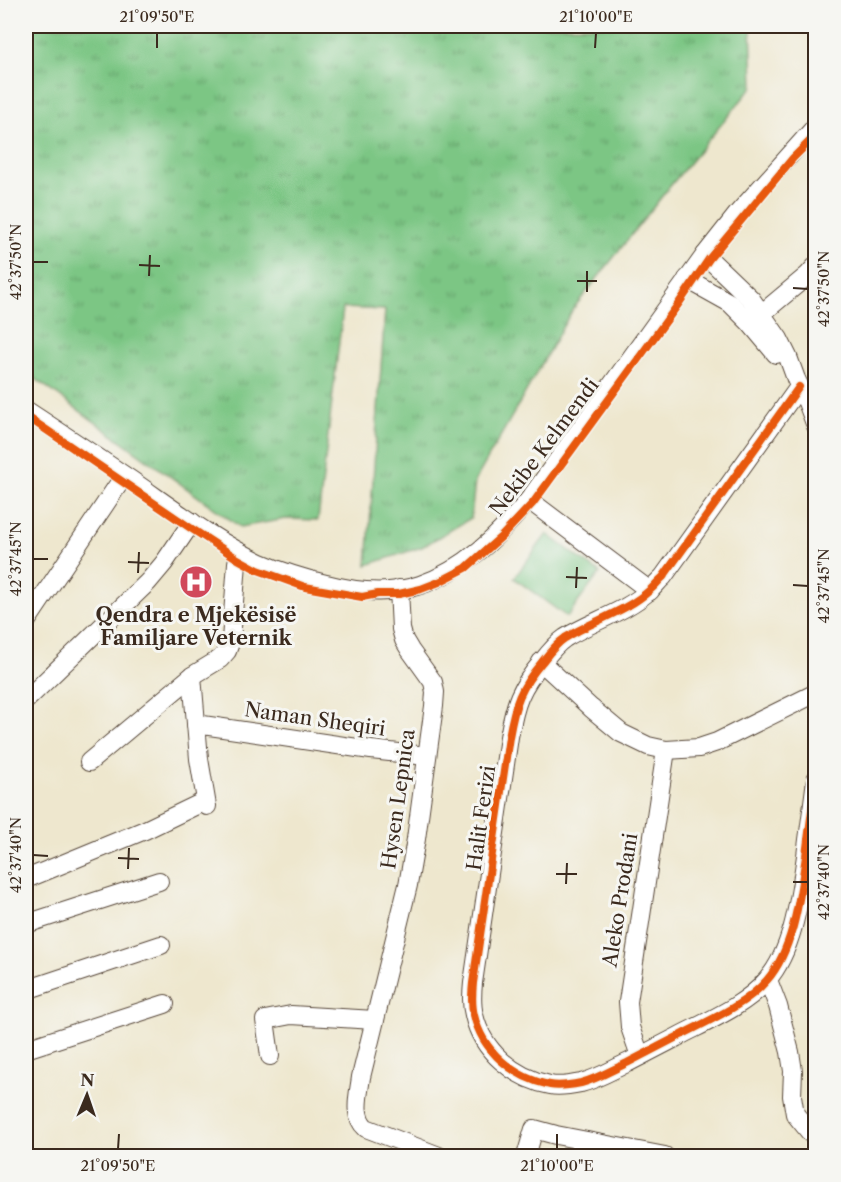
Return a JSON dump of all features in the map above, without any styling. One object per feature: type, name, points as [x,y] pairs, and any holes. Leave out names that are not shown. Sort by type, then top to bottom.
[{"type":"street","name":"Nekibe Kelmendi","points":[[26,410],[192,522],[261,563],[338,588],[379,591],[418,586],[436,579],[463,563],[495,537],[529,500],[705,255],[739,212],[816,126]]},
{"type":"street","points":[[705,255],[751,299],[756,318],[797,383],[816,426]]},
{"type":"street","points":[[756,318],[816,266]]},
{"type":"street","points":[[687,279],[756,318]]},
{"type":"street","name":"Halit Ferizi","points":[[797,383],[663,577],[650,591],[632,603],[563,640],[541,662],[523,686],[513,714],[473,983],[474,1015],[484,1040],[492,1052],[504,1063],[535,1081],[551,1085],[582,1082],[596,1078],[640,1056],[753,994],[768,980],[783,955],[791,932],[799,904],[816,779]]},
{"type":"street","points":[[26,622],[124,476]]},
{"type":"street","name":"Nekibe Kelmendi","points":[[529,500],[650,591]]},
{"type":"street","points":[[26,700],[147,582],[164,563],[192,522]]},
{"type":"street","points":[[89,762],[192,676],[220,659],[227,651],[231,640],[239,552]]},
{"type":"street","name":"Hysen Lepnica","points":[[399,589],[399,618],[404,640],[433,682],[434,706],[408,885],[361,1077],[358,1116],[360,1123],[375,1133],[439,1156]]},
{"type":"street","points":[[541,662],[621,733],[648,746],[666,750],[699,748],[717,742],[816,693]]},
{"type":"street","points":[[26,879],[206,803],[199,759],[192,676]]},
{"type":"street","name":"Naman Sheqiri","points":[[196,724],[427,756]]},
{"type":"street","name":"Aleko Prodani","points":[[640,1056],[630,1027],[628,994],[666,750]]},
{"type":"street","points":[[26,924],[159,881]]},
{"type":"street","points":[[26,990],[161,945]]},
{"type":"street","points":[[768,980],[778,1006],[790,1052],[795,1114],[813,1136]]},
{"type":"street","points":[[26,1049],[165,1004]]},
{"type":"street","points":[[270,1056],[265,1020],[291,1015],[375,1020]]},
{"type":"street","points":[[526,1156],[534,1129],[665,1156]]},
{"type":"green space","points":[[26,26],[751,26],[753,86],[573,309],[475,481],[471,518],[422,547],[367,565],[385,310],[343,308],[318,520],[286,519],[240,527],[26,372]]},
{"type":"green space","points":[[547,534],[600,573],[567,617],[514,578]]},
{"type":"cycle path","points":[[26,416],[189,527],[258,570],[305,587],[362,597],[399,594],[421,589],[466,568],[501,537],[533,503],[709,259],[793,158],[816,135]]},
{"type":"cycle path","points":[[799,387],[663,577],[641,598],[562,640],[528,680],[520,696],[509,737],[472,991],[473,1011],[478,1028],[492,1051],[512,1069],[537,1081],[558,1086],[581,1083],[604,1074],[714,1018],[738,1005],[758,989],[776,967],[790,937],[804,871],[816,779]]},
{"type":"place","name":"Qendra e Mjekësisë Familjare Veternik","points":[[196,582]]}]
